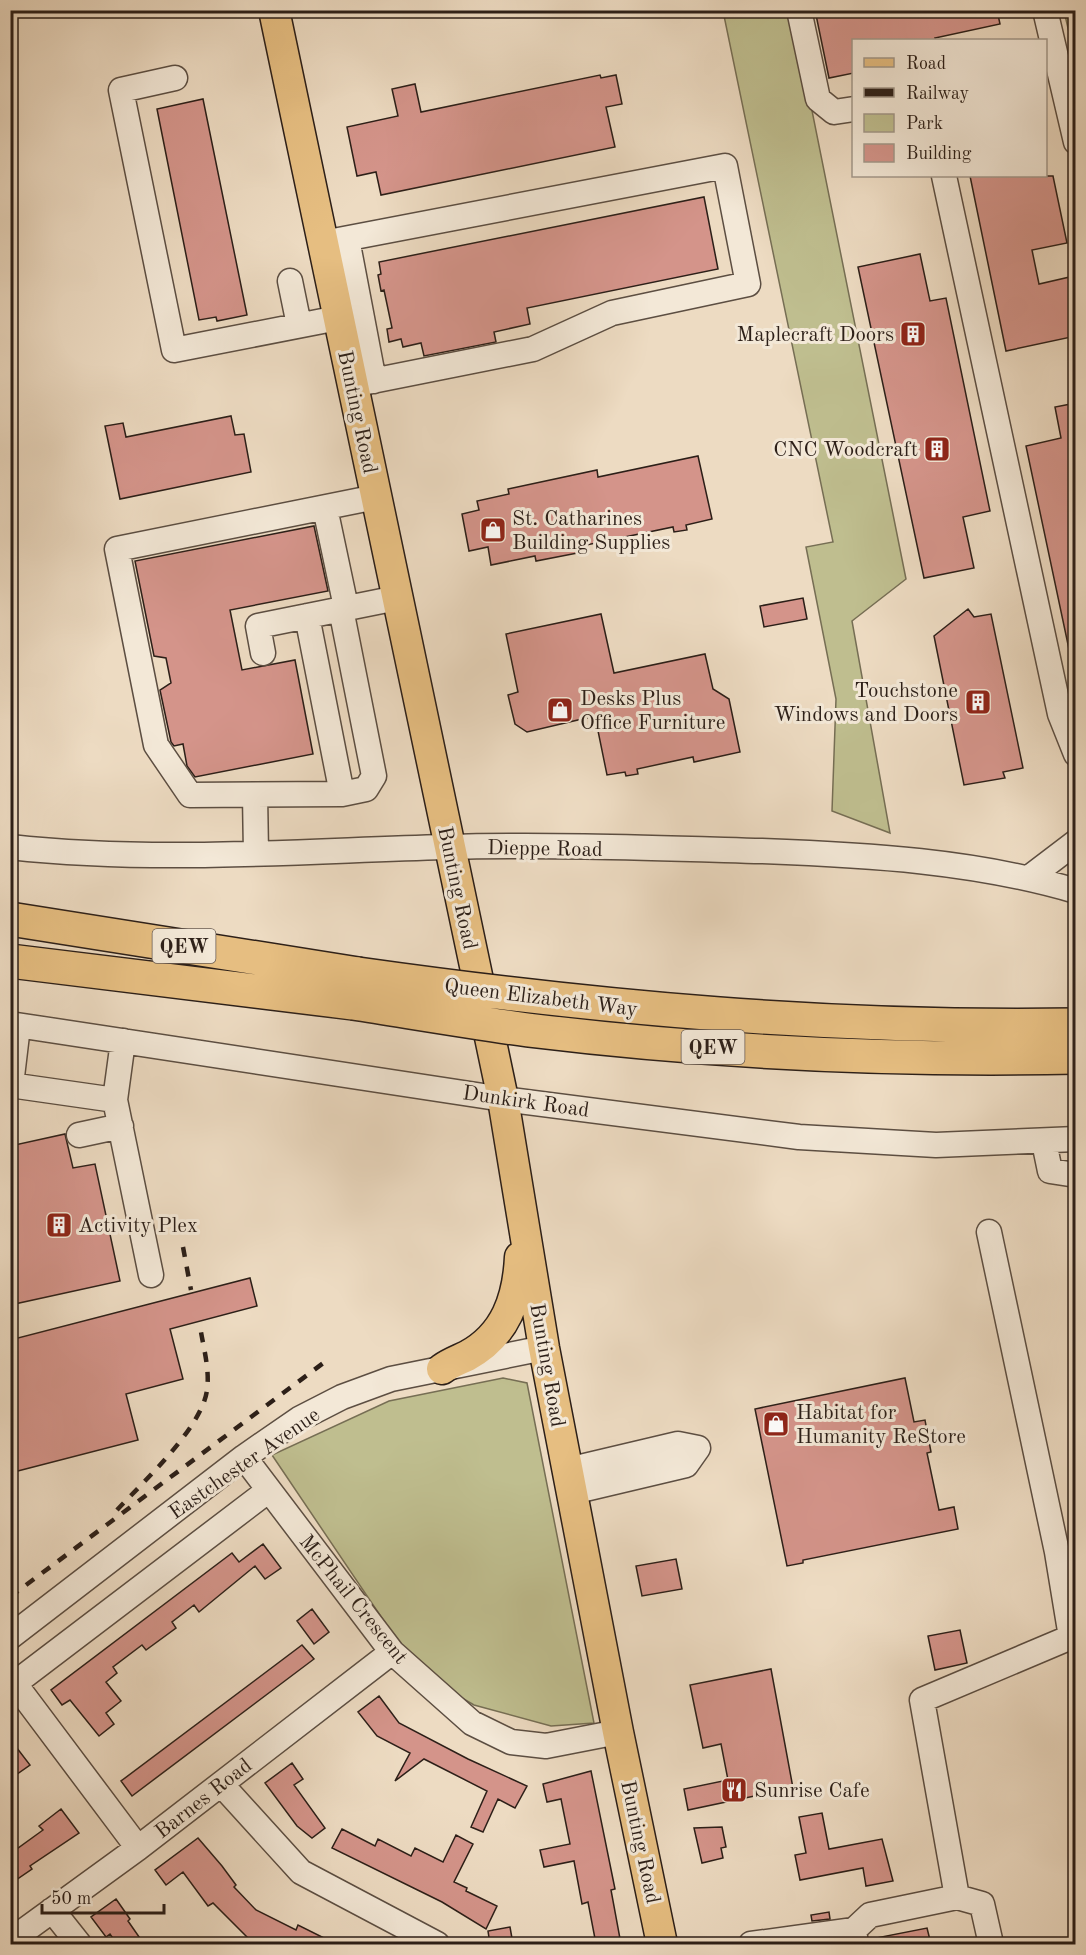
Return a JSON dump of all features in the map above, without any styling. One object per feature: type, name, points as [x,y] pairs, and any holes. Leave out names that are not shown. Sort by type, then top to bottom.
[{"type":"highway","name":"Queen Elizabeth Way","points":[[10,920],[355,988],[526,1029],[808,1054],[1003,1059],[1076,1057]]},
{"type":"highway","name":"Queen Elizabeth Way","points":[[10,961],[355,988],[525,997],[705,1015],[907,1025],[1076,1025]]},
{"type":"main road","name":"Bunting Road","points":[[274,10],[335,241],[338,318],[363,383],[376,497],[503,1099],[544,1348],[618,1732],[662,1944]]},
{"type":"main road","points":[[442,1369],[469,1355],[506,1321],[517,1289],[522,1212]]},
{"type":"street","points":[[799,10],[818,99],[834,112],[852,109]]},
{"type":"street","points":[[1045,10],[1049,41],[1076,142]]},
{"type":"street","points":[[175,78],[121,90],[174,351],[338,318]]},
{"type":"street","points":[[725,166],[748,284],[612,313],[533,349],[363,383],[335,241],[725,166]]},
{"type":"street","points":[[944,177],[1060,714],[1076,754]]},
{"type":"street","points":[[290,281],[299,325]]},
{"type":"street","points":[[325,508],[374,776],[366,789],[342,794],[190,795],[156,745],[117,549],[376,497]]},
{"type":"street","points":[[263,653],[258,626],[397,598]]},
{"type":"street","points":[[307,616],[342,794]]},
{"type":"street","points":[[255,795],[256,853]]},
{"type":"street","points":[[1030,878],[1076,842]]},
{"type":"street","name":"Dieppe Road","points":[[10,847],[106,855],[449,847],[827,854],[926,863],[1030,878],[1076,891]]},
{"type":"street","points":[[14,1025],[11,1085],[116,1100]]},
{"type":"street","name":"Dunkirk Road","points":[[14,1025],[503,1099],[800,1137],[936,1145],[1076,1139]]},
{"type":"street","points":[[123,1041],[116,1100],[151,1275]]},
{"type":"street","points":[[79,1135],[121,1126]]},
{"type":"street","points":[[1044,1142],[1050,1171],[1076,1175]]},
{"type":"street","points":[[957,1897],[922,1700],[1071,1637],[1057,1552],[989,1232]]},
{"type":"street","name":"Eastchester Avenue","points":[[10,1636],[244,1457],[299,1419],[342,1397],[391,1379],[544,1348]]},
{"type":"street","name":"McPhail Crescent","points":[[244,1457],[392,1652],[472,1723],[511,1742],[546,1746],[618,1732]]},
{"type":"street","name":"Eastchester Avenue","points":[[13,1685],[269,1490]]},
{"type":"street","name":"Barnes Road","points":[[10,1941],[138,1848],[392,1652]]},
{"type":"street","points":[[13,1685],[138,1848]]},
{"type":"street","points":[[221,1784],[301,1872],[437,1944]]},
{"type":"street","points":[[751,1944],[855,1937],[870,1915],[957,1897],[982,1904],[991,1944]]},
{"type":"street","points":[[52,1911],[78,1944]]},
{"type":"green space","points":[[723,11],[792,11],[906,579],[852,621],[890,833],[832,811],[836,699],[806,547],[833,542]]},
{"type":"green space","points":[[1064,11],[1075,11],[1075,58]]},
{"type":"green space","points":[[503,1378],[527,1383],[594,1723],[551,1726],[474,1705],[419,1673],[272,1455],[389,1401]]},
{"type":"building","points":[[815,10],[997,10],[1000,24],[936,39],[852,39],[852,73],[829,78]]},
{"type":"building","points":[[600,75],[601,78],[616,75],[622,104],[606,107],[615,147],[381,195],[376,172],[357,176],[347,127],[398,116],[392,89],[415,84],[421,112]]},
{"type":"building","points":[[203,99],[247,315],[217,321],[216,317],[199,320],[157,109]]},
{"type":"building","points":[[1053,176],[1067,243],[1032,250],[1039,284],[1074,276],[1076,336],[1006,351],[970,177]]},
{"type":"building","points":[[704,197],[718,269],[527,308],[530,324],[494,332],[496,342],[424,356],[421,343],[403,347],[401,339],[389,342],[387,329],[392,328],[384,290],[381,291],[378,275],[381,274],[379,262]]},
{"type":"building","name":"CNC Woodcraft","points":[[920,254],[930,301],[946,298],[990,511],[963,517],[974,568],[924,578],[858,267]]},
{"type":"building","points":[[1076,403],[1076,654],[1070,654],[1026,446],[1061,438],[1055,407]]},
{"type":"building","points":[[231,416],[235,435],[244,434],[251,472],[120,499],[105,426],[123,423],[126,437]]},
{"type":"building","points":[[698,456],[712,519],[686,525],[687,530],[674,532],[673,527],[586,545],[588,551],[536,561],[535,556],[491,565],[488,547],[469,551],[462,514],[479,510],[477,501],[509,494],[508,489],[597,470],[598,477]]},
{"type":"building","points":[[314,526],[328,591],[230,610],[242,670],[295,660],[313,754],[195,777],[187,766],[183,744],[174,746],[171,742],[160,690],[171,683],[166,658],[154,656],[135,561]]},
{"type":"building","points":[[803,598],[807,619],[764,627],[760,606]]},
{"type":"building","name":"Touchstone Windows and Doors","points":[[968,609],[974,617],[991,614],[1023,768],[1003,772],[1005,778],[964,785],[934,636]]},
{"type":"building","points":[[601,614],[614,673],[705,654],[713,689],[729,699],[740,752],[694,762],[693,757],[637,769],[638,774],[626,776],[625,772],[607,775],[595,716],[527,732],[515,724],[508,695],[518,692],[506,634]]},
{"type":"building","name":"Activity Plex","points":[[65,1134],[73,1168],[95,1164],[120,1281],[10,1305],[10,1146]]},
{"type":"building","points":[[250,1278],[257,1306],[170,1329],[183,1379],[126,1394],[138,1440],[10,1473],[10,1340]]},
{"type":"building","points":[[905,1378],[914,1422],[925,1420],[931,1452],[927,1453],[939,1510],[954,1507],[958,1529],[803,1560],[803,1563],[787,1566],[755,1409]]},
{"type":"building","points":[[263,1544],[281,1568],[265,1579],[255,1566],[199,1612],[194,1605],[172,1622],[176,1628],[146,1650],[142,1645],[113,1667],[117,1673],[106,1682],[121,1701],[106,1713],[114,1724],[99,1736],[70,1700],[62,1705],[51,1690],[232,1553],[239,1562]]},
{"type":"building","points":[[676,1559],[682,1589],[642,1596],[636,1566]]},
{"type":"building","points":[[312,1609],[329,1632],[314,1644],[297,1621]]},
{"type":"building","points":[[960,1630],[967,1663],[935,1670],[928,1636]]},
{"type":"building","points":[[302,1645],[314,1659],[132,1796],[121,1781]]},
{"type":"building","points":[[771,1669],[793,1788],[688,1810],[684,1789],[728,1780],[721,1744],[703,1748],[690,1685]]},
{"type":"building","points":[[379,1696],[399,1723],[468,1759],[527,1786],[515,1808],[498,1799],[483,1832],[471,1827],[487,1791],[424,1759],[395,1781],[410,1753],[377,1736],[358,1712]]},
{"type":"building","points":[[10,1739],[30,1765],[10,1779]]},
{"type":"building","points":[[292,1763],[303,1779],[294,1785],[325,1828],[312,1838],[297,1826],[265,1783]]},
{"type":"building","points":[[591,1771],[615,1889],[611,1890],[621,1944],[596,1944],[588,1902],[582,1904],[574,1861],[544,1867],[540,1850],[570,1844],[561,1799],[547,1802],[543,1784]]},
{"type":"building","points":[[61,1809],[79,1833],[30,1866],[32,1869],[10,1884],[10,1854],[43,1830],[39,1826]]},
{"type":"building","points":[[822,1813],[829,1849],[882,1839],[893,1881],[866,1886],[863,1868],[800,1880],[795,1855],[806,1853],[799,1817]]},
{"type":"building","points":[[722,1827],[726,1847],[721,1848],[723,1858],[702,1863],[694,1828]]},
{"type":"building","points":[[342,1829],[375,1846],[378,1839],[411,1856],[415,1848],[443,1862],[456,1835],[473,1844],[454,1882],[467,1888],[466,1891],[497,1906],[486,1929],[442,1902],[332,1848]]},
{"type":"building","points":[[198,1838],[236,1885],[234,1887],[256,1910],[296,1930],[298,1925],[336,1944],[254,1944],[213,1903],[208,1906],[183,1872],[166,1885],[155,1870]]},
{"type":"building","points":[[116,1899],[144,1944],[117,1944],[110,1934],[106,1937],[91,1917]]},
{"type":"building","points":[[829,1912],[830,1919],[812,1921],[811,1915]]},
{"type":"building","points":[[510,1927],[513,1944],[490,1944],[488,1931]]},
{"type":"building","points":[[927,1928],[931,1944],[876,1944],[876,1938]]},
{"type":"railway","points":[[183,1247],[191,1290]]},
{"type":"railway","points":[[117,1510],[170,1454],[203,1405],[208,1374],[200,1326]]},
{"type":"railway","points":[[10,1597],[330,1358]]},
{"type":"place","name":"Maplecraft Doors","points":[[913,334]]},
{"type":"place","name":"CNC Woodcraft","points":[[937,449]]},
{"type":"place","name":"St. Catharines Building Supplies","points":[[493,530]]},
{"type":"place","name":"Touchstone Windows and Doors","points":[[978,702]]},
{"type":"place","name":"Desks Plus Office Furniture","points":[[560,710]]},
{"type":"place","name":"Activity Plex","points":[[59,1225]]},
{"type":"place","name":"Habitat for Humanity ReStore","points":[[776,1424]]},
{"type":"place","name":"Sunrise Cafe","points":[[734,1790]]}]
